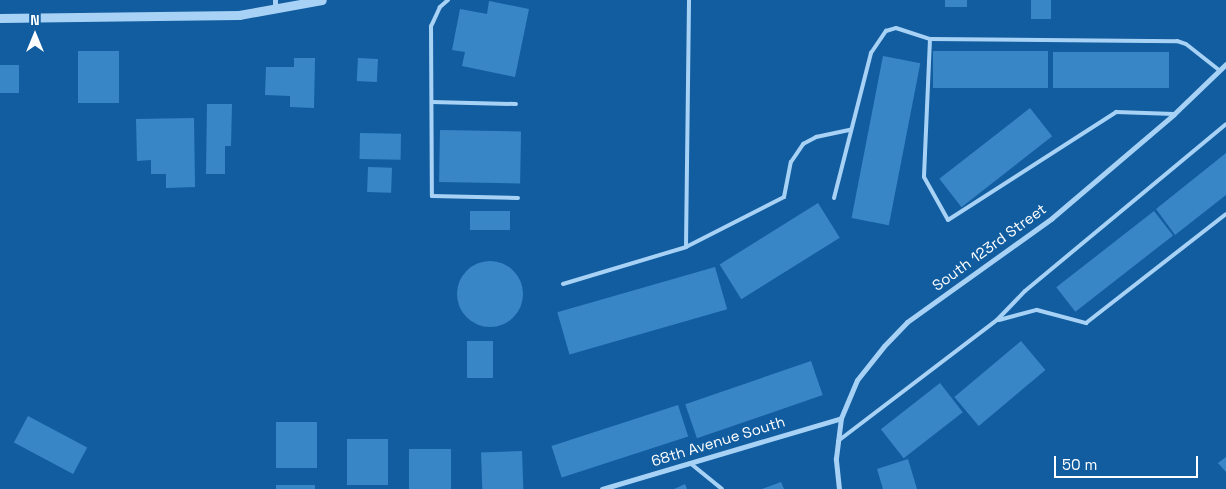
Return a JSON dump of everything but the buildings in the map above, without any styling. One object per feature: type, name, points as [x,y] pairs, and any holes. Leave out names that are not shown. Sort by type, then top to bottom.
[{"type":"street","points":[[275,0],[275,11]]},
{"type":"street","points":[[0,18],[239,15],[275,11],[322,0]]},
{"type":"street","name":"South 123rd Street","points":[[839,489],[836,458],[841,418],[857,380],[907,322],[1052,218],[1174,114],[1226,64]]},
{"type":"street","name":"68th Avenue South","points":[[602,489],[841,418]]},
{"type":"lane","points":[[448,0],[440,7],[431,26],[432,196],[518,198]]},
{"type":"lane","points":[[686,247],[689,0]]},
{"type":"lane","points":[[834,198],[871,53],[878,39],[896,28],[930,39],[1177,41],[1186,44],[1219,70]]},
{"type":"lane","points":[[930,39],[924,177],[948,220],[1116,112],[1174,114]]},
{"type":"lane","points":[[432,102],[516,104]]},
{"type":"lane","points":[[838,441],[997,320],[1024,291],[1226,124]]},
{"type":"lane","points":[[563,284],[686,247],[784,197],[791,162],[803,144],[816,137],[850,130]]},
{"type":"lane","points":[[997,320],[1037,310],[1086,323],[1226,214]]},
{"type":"lane","points":[[690,463],[722,489]]}]
